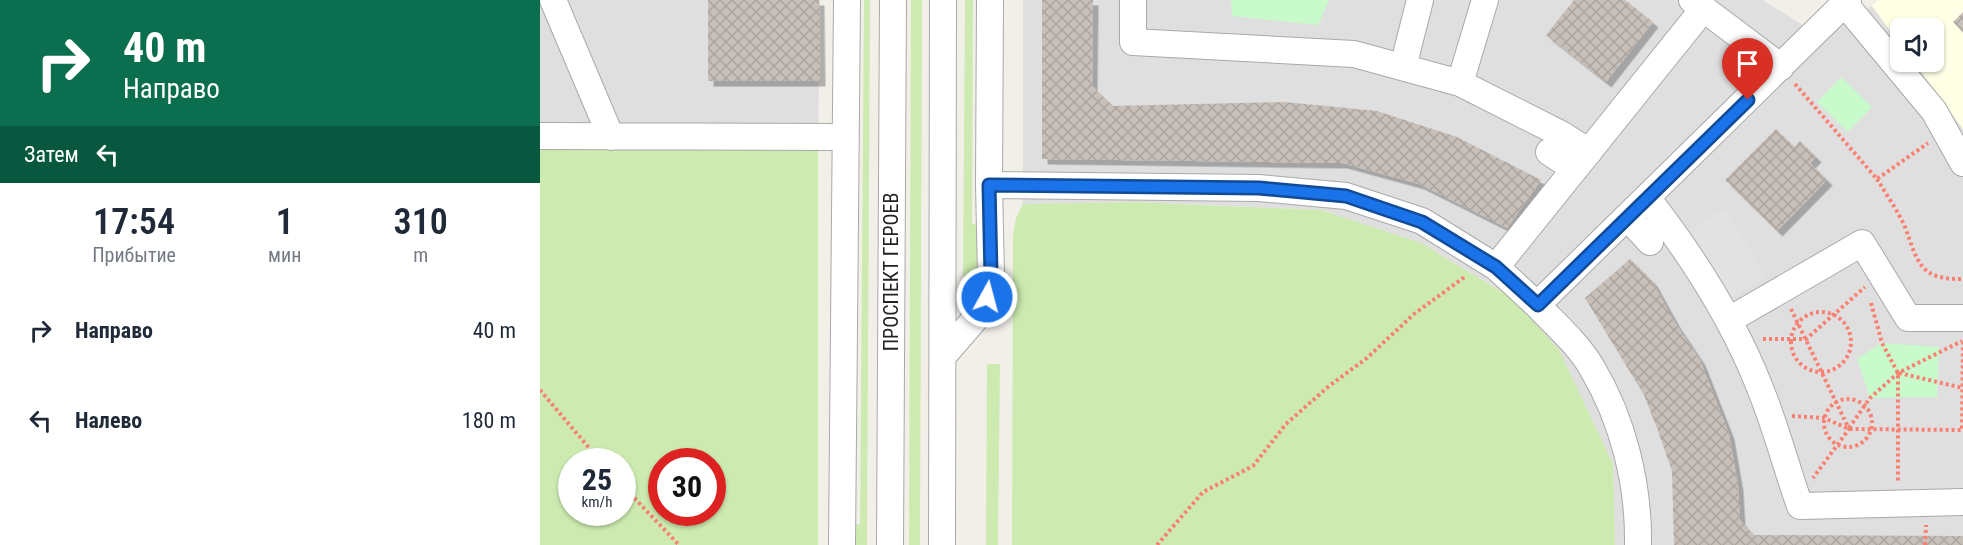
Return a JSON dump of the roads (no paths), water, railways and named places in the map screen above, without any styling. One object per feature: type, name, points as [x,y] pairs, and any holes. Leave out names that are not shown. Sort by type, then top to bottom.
[{"type":"street","points":[[553,0],[611,137]]},
{"type":"street","points":[[842,545],[847,0]]},
{"type":"street","name":"ПРОСПЕКТ ГЕРОЕВ","points":[[890,545],[893,0]]},
{"type":"street","points":[[942,545],[943,0]]},
{"type":"street","points":[[943,356],[975,319],[987,297],[991,275],[990,0]]},
{"type":"street","points":[[1133,0],[1133,42],[1353,54],[1403,67],[1461,83],[1561,134],[1582,160]]},
{"type":"street","points":[[1403,67],[1420,0]]},
{"type":"street","points":[[1461,83],[1485,0]]},
{"type":"street","points":[[1538,305],[1847,2],[1934,111],[1963,164]]},
{"type":"street","points":[[1493,265],[1582,160],[1698,4],[1781,68]]},
{"type":"street","points":[[540,136],[846,137]]},
{"type":"street","points":[[1549,152],[1582,160]]},
{"type":"street","points":[[989,185],[1259,188],[1346,196],[1422,222],[1493,265],[1538,305],[1592,366],[1621,431],[1634,486],[1638,545]]},
{"type":"street","points":[[1648,199],[1679,239],[1734,330],[1770,414],[1800,506],[1963,502]]},
{"type":"street","points":[[1628,218],[1650,242]]},
{"type":"street","points":[[1734,330],[1781,290],[1862,243],[1908,318],[1963,318]]}]
